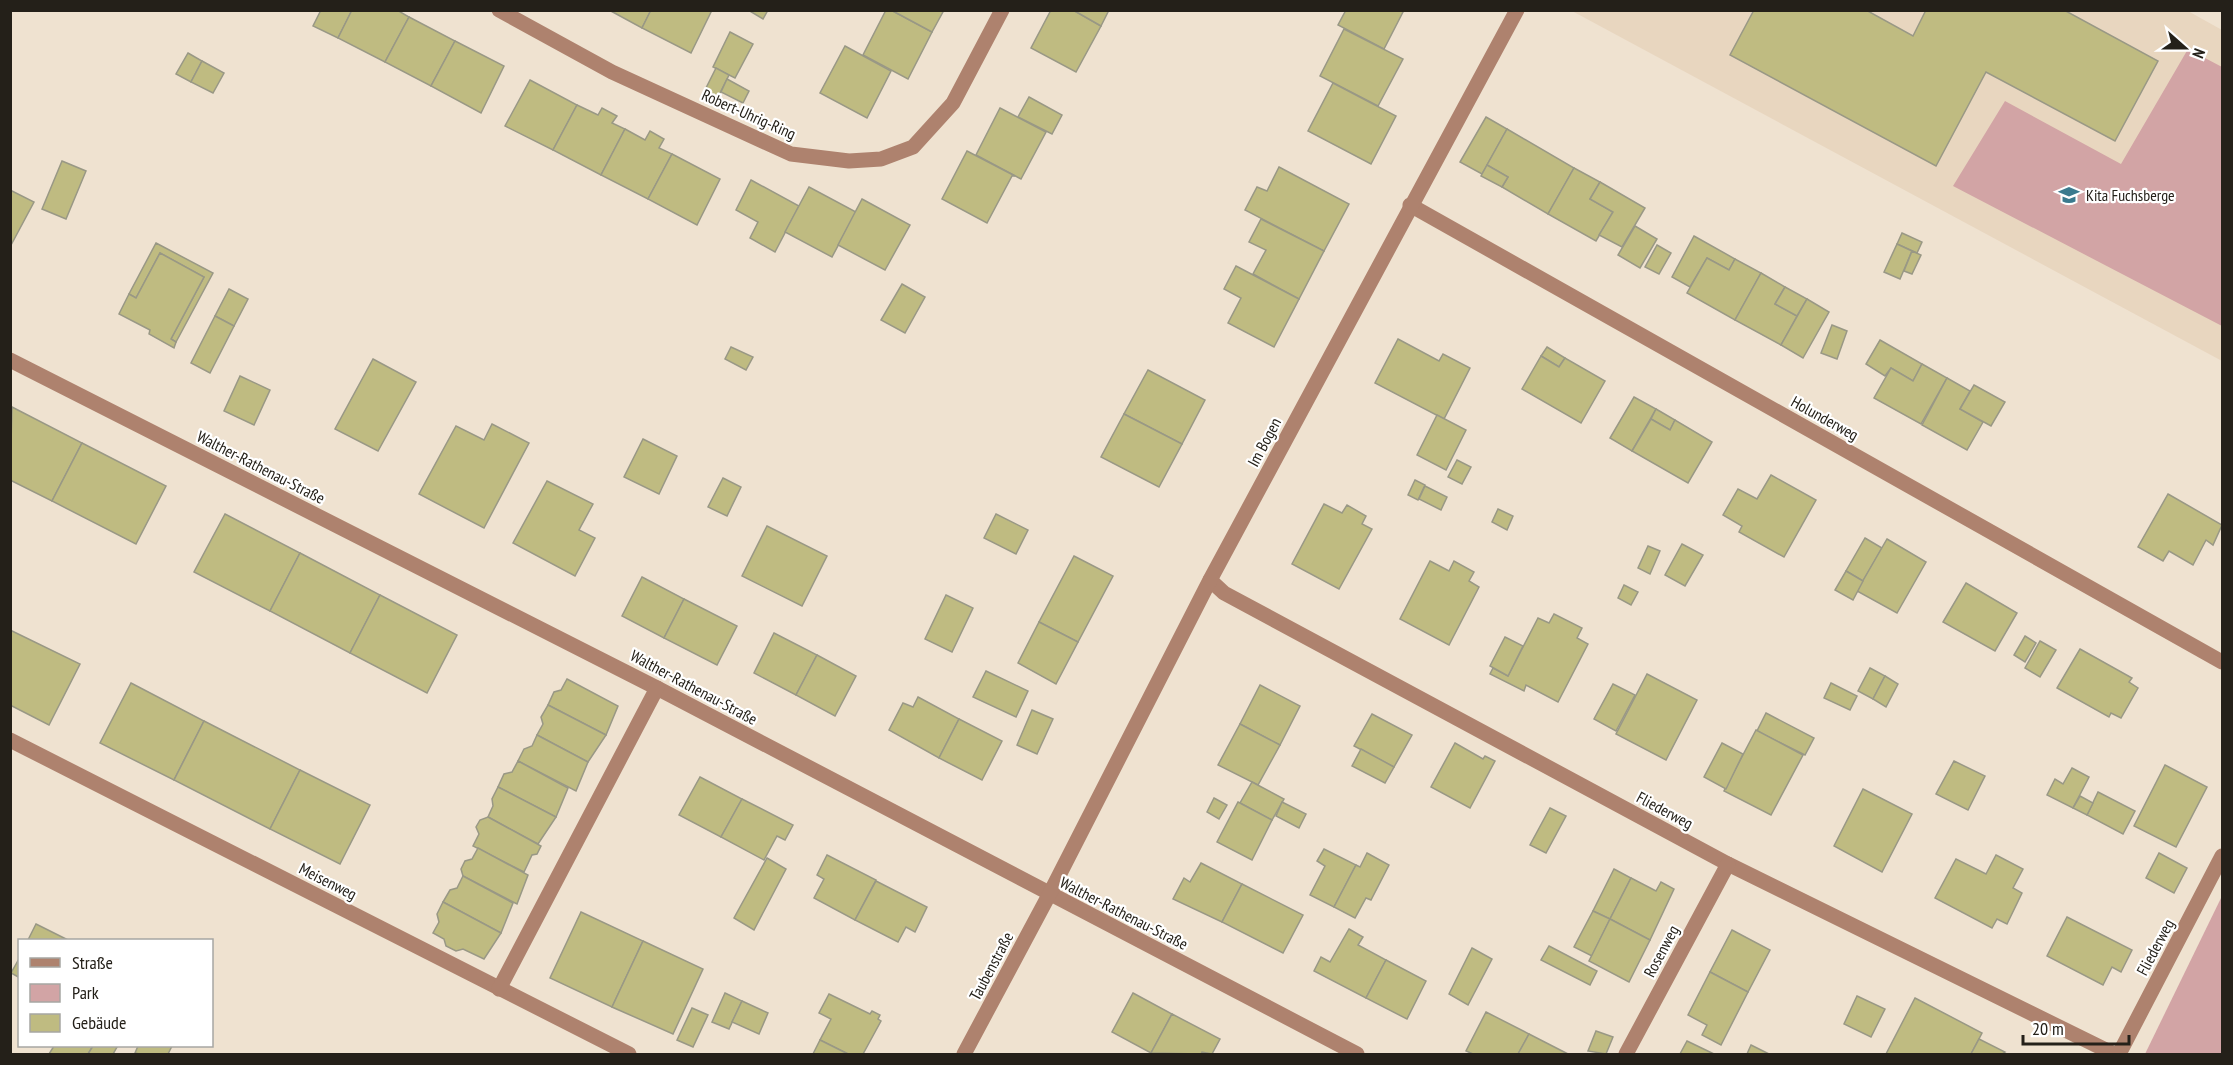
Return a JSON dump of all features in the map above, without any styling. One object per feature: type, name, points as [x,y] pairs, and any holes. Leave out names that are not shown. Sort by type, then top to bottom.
[{"type":"street","name":"Robert-Uhrig-Ring","points":[[499,10],[612,72],[791,154],[849,161],[881,159],[913,147],[953,103],[1002,10]]},
{"type":"street","name":"Im Bogen","points":[[1049,895],[1210,580],[1516,10]]},
{"type":"street","name":"Holunderweg","points":[[1410,206],[2223,663]]},
{"type":"street","name":"Walther-Rathenau-Straße","points":[[10,360],[657,688],[1049,895],[1357,1054]]},
{"type":"street","name":"Fliederweg","points":[[1210,580],[1224,593],[1728,864],[2114,1054]]},
{"type":"street","points":[[499,989],[657,688]]},
{"type":"street","name":"Meisenweg","points":[[10,740],[629,1054]]},
{"type":"street","name":"Fliederweg","points":[[2119,1054],[2223,856]]},
{"type":"street","name":"Rosenweg","points":[[1626,1054],[1728,864]]},
{"type":"street","name":"Taubenstraße","points":[[964,1054],[1049,895]]},
{"type":"shaded area","name":"Kita Fuchsberge","points":[[1572,11],[2188,11],[2222,30],[2222,361]]},
{"type":"green space","points":[[2188,49],[2222,67],[2222,326],[1953,186],[2005,101],[2121,164]]},
{"type":"green space","points":[[2222,896],[2222,1054],[2145,1054]]},
{"type":"building","points":[[321,10],[352,10],[338,38],[313,26]]},
{"type":"building","points":[[352,10],[397,10],[409,17],[385,62],[338,38]]},
{"type":"building","points":[[609,10],[651,10],[642,28]]},
{"type":"building","points":[[651,10],[712,10],[691,53],[642,28]]},
{"type":"building","points":[[748,10],[768,10],[763,19]]},
{"type":"building","points":[[886,10],[891,10],[932,32],[908,79],[863,55]]},
{"type":"building","points":[[891,10],[944,10],[932,32]]},
{"type":"building","points":[[1051,10],[1073,10],[1101,26],[1076,72],[1031,48]]},
{"type":"building","points":[[1073,10],[1109,10],[1101,26]]},
{"type":"building","points":[[1346,10],[1404,10],[1384,49],[1338,25]]},
{"type":"building","points":[[1754,10],[1866,10],[1913,36],[1926,10],[2064,10],[2158,61],[2115,141],[1986,72],[1936,166],[1730,55]]},
{"type":"building","points":[[409,17],[455,41],[431,86],[385,62]]},
{"type":"building","points":[[1344,29],[1403,59],[1378,106],[1320,76]]},
{"type":"building","points":[[730,32],[753,44],[735,78],[713,67]]},
{"type":"building","points":[[455,41],[504,66],[481,113],[431,86]]},
{"type":"building","points":[[845,46],[891,71],[867,118],[820,93]]},
{"type":"building","points":[[188,53],[202,61],[191,82],[176,74]]},
{"type":"building","points":[[202,61],[224,73],[213,93],[191,82]]},
{"type":"building","points":[[716,68],[729,75],[718,97],[705,90]]},
{"type":"building","points":[[727,79],[749,91],[743,103],[721,92]]},
{"type":"building","points":[[530,80],[577,105],[553,150],[505,126]]},
{"type":"building","points":[[1333,83],[1396,116],[1371,164],[1308,131]]},
{"type":"building","points":[[1029,97],[1062,115],[1052,134],[1018,117]]},
{"type":"building","points":[[577,105],[598,115],[602,108],[617,116],[612,123],[625,129],[601,175],[553,150]]},
{"type":"building","points":[[1000,108],[1046,132],[1021,179],[976,155]]},
{"type":"building","points":[[1486,117],[1507,129],[1482,174],[1460,162]]},
{"type":"building","points":[[625,129],[645,140],[650,131],[664,139],[659,148],[672,154],[648,199],[601,175]]},
{"type":"building","points":[[1507,129],[1574,168],[1548,214],[1502,187],[1508,177],[1487,165]]},
{"type":"building","points":[[967,151],[1015,176],[1012,176],[987,223],[942,199]]},
{"type":"building","points":[[672,154],[720,179],[697,225],[648,199]]},
{"type":"building","points":[[62,161],[86,171],[66,219],[42,209]]},
{"type":"building","points":[[1487,165],[1508,177],[1502,187],[1481,176]]},
{"type":"building","points":[[1279,167],[1349,204],[1324,251],[1245,210],[1257,187],[1267,191]]},
{"type":"building","points":[[1574,168],[1600,182],[1590,199],[1613,212],[1596,241],[1548,214]]},
{"type":"building","points":[[751,180],[799,206],[775,252],[750,238],[758,222],[736,210]]},
{"type":"building","points":[[1600,182],[1645,208],[1622,247],[1599,235],[1613,212],[1590,199]]},
{"type":"building","points":[[809,187],[856,212],[832,257],[785,232]]},
{"type":"building","points":[[10,190],[34,202],[10,247]]},
{"type":"building","points":[[862,199],[910,225],[885,270],[838,245]]},
{"type":"building","points":[[1261,219],[1324,251],[1299,299],[1253,274],[1266,250],[1249,242]]},
{"type":"building","points":[[1635,226],[1657,239],[1640,268],[1618,255]]},
{"type":"building","points":[[1902,233],[1922,242],[1917,253],[1897,244]]},
{"type":"building","points":[[1694,236],[1735,259],[1729,270],[1707,258],[1690,287],[1672,277]]},
{"type":"building","points":[[156,243],[213,273],[176,342],[171,339],[204,277],[160,253],[136,298],[129,294]]},
{"type":"building","points":[[1897,244],[1912,251],[1900,279],[1884,272]]},
{"type":"building","points":[[1657,245],[1671,253],[1659,274],[1645,267]]},
{"type":"building","points":[[1912,251],[1921,255],[1912,274],[1904,271]]},
{"type":"building","points":[[160,253],[204,277],[171,339],[176,342],[174,348],[149,334],[150,330],[119,314],[129,294],[136,298]]},
{"type":"building","points":[[1707,258],[1729,270],[1735,259],[1761,273],[1735,320],[1687,293]]},
{"type":"building","points":[[1236,266],[1299,299],[1274,347],[1228,323],[1241,298],[1224,289]]},
{"type":"building","points":[[1761,273],[1785,287],[1775,304],[1797,316],[1781,345],[1735,320]]},
{"type":"building","points":[[902,284],[925,297],[905,333],[881,320]]},
{"type":"building","points":[[1785,287],[1807,299],[1797,316],[1775,304]]},
{"type":"building","points":[[229,289],[248,299],[234,326],[215,316]]},
{"type":"building","points":[[1807,299],[1829,312],[1803,358],[1781,345]]},
{"type":"building","points":[[215,316],[234,326],[210,373],[191,363]]},
{"type":"building","points":[[1832,325],[1847,331],[1837,359],[1821,353]]},
{"type":"building","points":[[1398,339],[1439,361],[1443,354],[1470,368],[1444,419],[1375,383]]},
{"type":"building","points":[[1880,340],[1922,364],[1913,381],[1891,368],[1885,376],[1866,364]]},
{"type":"building","points":[[731,347],[753,357],[746,370],[725,359]]},
{"type":"building","points":[[1547,347],[1565,358],[1559,367],[1541,356]]},
{"type":"building","points":[[1541,356],[1559,367],[1565,358],[1605,381],[1581,423],[1522,389]]},
{"type":"building","points":[[373,359],[416,382],[378,451],[335,429]]},
{"type":"building","points":[[1922,364],[1947,378],[1921,424],[1874,398],[1891,368],[1913,381]]},
{"type":"building","points":[[1148,370],[1205,400],[1182,444],[1124,414]]},
{"type":"building","points":[[240,376],[270,390],[254,425],[224,411]]},
{"type":"building","points":[[1947,378],[1970,391],[1960,409],[1983,422],[1967,450],[1922,425]]},
{"type":"building","points":[[1974,385],[2005,402],[1991,426],[1960,409]]},
{"type":"building","points":[[1634,397],[1656,409],[1632,451],[1610,438]]},
{"type":"building","points":[[12,407],[82,443],[52,501],[10,480]]},
{"type":"building","points":[[1656,409],[1675,420],[1670,430],[1651,419]]},
{"type":"building","points":[[1124,414],[1182,444],[1159,487],[1101,457]]},
{"type":"building","points":[[1437,415],[1466,430],[1446,470],[1417,455]]},
{"type":"building","points":[[1651,419],[1670,430],[1675,420],[1712,442],[1688,483],[1632,451]]},
{"type":"building","points":[[492,424],[529,443],[484,528],[419,494],[456,426],[484,440]]},
{"type":"building","points":[[643,439],[677,456],[659,494],[624,477]]},
{"type":"building","points":[[82,443],[166,486],[136,544],[52,501]]},
{"type":"building","points":[[1457,460],[1471,467],[1462,484],[1448,477]]},
{"type":"building","points":[[1771,475],[1816,500],[1784,557],[1739,532],[1742,526],[1723,515],[1738,489],[1757,499]]},
{"type":"building","points":[[723,478],[741,487],[727,516],[708,507]]},
{"type":"building","points":[[1415,480],[1425,485],[1418,500],[1408,495]]},
{"type":"building","points":[[547,481],[593,504],[579,530],[595,538],[575,576],[513,543]]},
{"type":"building","points":[[1425,486],[1447,497],[1441,510],[1419,499]]},
{"type":"building","points":[[2168,494],[2222,525],[2213,545],[2206,540],[2193,565],[2169,551],[2163,561],[2138,547]]},
{"type":"building","points":[[1324,504],[1342,513],[1347,505],[1366,516],[1362,524],[1372,529],[1339,589],[1292,564]]},
{"type":"building","points":[[1498,509],[1513,516],[1507,530],[1492,522]]},
{"type":"building","points":[[225,514],[300,553],[270,611],[194,572]]},
{"type":"building","points":[[996,514],[1028,530],[1016,554],[984,538]]},
{"type":"building","points":[[767,526],[827,556],[802,606],[742,576]]},
{"type":"building","points":[[1865,538],[1882,548],[1863,581],[1846,571]]},
{"type":"building","points":[[1887,539],[1926,562],[1897,613],[1857,591]]},
{"type":"building","points":[[1682,544],[1703,555],[1685,586],[1665,575]]},
{"type":"building","points":[[1648,546],[1660,551],[1650,574],[1638,568]]},
{"type":"building","points":[[300,553],[380,595],[350,653],[270,611]]},
{"type":"building","points":[[1074,556],[1113,576],[1078,642],[1039,622]]},
{"type":"building","points":[[1430,561],[1449,571],[1454,561],[1474,572],[1469,581],[1479,587],[1449,645],[1400,619]]},
{"type":"building","points":[[1846,571],[1863,581],[1853,600],[1835,590]]},
{"type":"building","points":[[642,577],[684,599],[664,638],[622,616]]},
{"type":"building","points":[[1966,583],[2017,613],[1995,651],[1943,622]]},
{"type":"building","points":[[1624,585],[1638,592],[1631,605],[1618,598]]},
{"type":"building","points":[[380,595],[457,635],[427,693],[350,653]]},
{"type":"building","points":[[946,595],[973,608],[952,652],[925,639]]},
{"type":"building","points":[[684,599],[737,626],[717,665],[664,638]]},
{"type":"building","points":[[1554,614],[1582,628],[1577,638],[1588,644],[1558,702],[1526,685],[1524,691],[1490,674],[1493,668],[1508,676],[1538,618],[1549,623]]},
{"type":"building","points":[[1039,622],[1078,642],[1056,684],[1018,663]]},
{"type":"building","points":[[10,630],[80,664],[49,725],[10,705]]},
{"type":"building","points":[[774,633],[817,655],[796,695],[754,673]]},
{"type":"building","points":[[2025,636],[2036,643],[2025,662],[2014,655]]},
{"type":"building","points":[[1505,637],[1523,646],[1508,676],[1490,666]]},
{"type":"building","points":[[2040,641],[2056,650],[2040,677],[2025,668]]},
{"type":"building","points":[[2080,649],[2132,678],[2129,682],[2138,688],[2121,718],[2111,713],[2109,717],[2057,688]]},
{"type":"building","points":[[817,655],[856,676],[835,716],[796,695]]},
{"type":"building","points":[[1870,668],[1885,676],[1873,699],[1858,691]]},
{"type":"building","points":[[986,671],[1028,691],[1016,717],[973,697]]},
{"type":"building","points":[[1647,674],[1697,700],[1666,760],[1616,734]]},
{"type":"building","points":[[1885,676],[1898,684],[1886,707],[1873,699]]},
{"type":"building","points":[[567,679],[618,706],[606,735],[548,705],[554,692],[561,690]]},
{"type":"building","points":[[131,683],[204,721],[174,780],[100,743]]},
{"type":"building","points":[[1831,683],[1857,696],[1850,710],[1824,698]]},
{"type":"building","points":[[1613,684],[1635,695],[1616,731],[1594,719]]},
{"type":"building","points":[[1260,685],[1300,706],[1280,745],[1240,724]]},
{"type":"building","points":[[918,697],[959,719],[939,758],[889,730],[903,703],[913,707]]},
{"type":"building","points":[[548,705],[606,735],[588,762],[537,735],[543,724],[541,717]]},
{"type":"building","points":[[1032,710],[1053,719],[1037,754],[1017,745]]},
{"type":"building","points":[[1766,713],[1814,738],[1805,755],[1757,731]]},
{"type":"building","points":[[1372,714],[1412,735],[1394,767],[1354,746]]},
{"type":"building","points":[[959,719],[1002,741],[982,780],[939,758]]},
{"type":"building","points":[[204,721],[300,770],[270,829],[174,780]]},
{"type":"building","points":[[1240,724],[1280,745],[1258,785],[1218,765]]},
{"type":"building","points":[[1756,730],[1803,755],[1771,815],[1724,791]]},
{"type":"building","points":[[537,735],[588,762],[576,791],[518,761],[524,749],[532,746]]},
{"type":"building","points":[[1455,743],[1483,759],[1485,756],[1495,761],[1470,808],[1431,787]]},
{"type":"building","points":[[1722,743],[1743,754],[1726,789],[1704,777]]},
{"type":"building","points":[[1361,749],[1394,767],[1385,783],[1352,766]]},
{"type":"building","points":[[518,761],[568,788],[556,817],[498,787],[504,774],[512,772]]},
{"type":"building","points":[[1954,761],[1985,776],[1968,810],[1936,794]]},
{"type":"building","points":[[2165,765],[2207,787],[2176,847],[2134,826]]},
{"type":"building","points":[[2072,768],[2089,777],[2073,808],[2047,795],[2055,779],[2063,784]]},
{"type":"building","points":[[300,770],[370,805],[340,864],[270,829]]},
{"type":"building","points":[[700,777],[742,799],[721,837],[679,815]]},
{"type":"building","points":[[1252,782],[1284,799],[1272,820],[1240,803]]},
{"type":"building","points":[[498,787],[556,817],[538,844],[488,817],[493,806],[492,799]]},
{"type":"building","points":[[1863,789],[1912,814],[1882,872],[1834,846]]},
{"type":"building","points":[[2098,792],[2135,811],[2123,834],[2087,815]]},
{"type":"building","points":[[2080,796],[2093,803],[2087,815],[2073,808]]},
{"type":"building","points":[[1214,798],[1227,805],[1219,819],[1207,812]]},
{"type":"building","points":[[742,799],[793,825],[785,840],[777,836],[764,860],[721,837]]},
{"type":"building","points":[[1238,802],[1272,820],[1252,860],[1217,842]]},
{"type":"building","points":[[1282,802],[1306,814],[1299,828],[1276,816]]},
{"type":"building","points":[[1550,808],[1566,816],[1546,853],[1530,845]]},
{"type":"building","points":[[488,817],[541,846],[537,854],[532,855],[524,872],[473,846],[479,834],[476,827],[480,820]]},
{"type":"building","points":[[478,848],[528,875],[517,904],[463,876],[461,869],[465,861],[472,859]]},
{"type":"building","points":[[1324,849],[1356,865],[1334,907],[1310,895],[1325,866],[1317,861]]},
{"type":"building","points":[[1367,853],[1389,865],[1371,900],[1366,898],[1355,918],[1334,907],[1356,865],[1360,867]]},
{"type":"building","points":[[2159,853],[2187,868],[2174,893],[2146,878]]},
{"type":"building","points":[[827,855],[876,880],[855,920],[814,898],[824,879],[817,875]]},
{"type":"building","points":[[1996,855],[2023,869],[2013,888],[2022,893],[2007,924],[1997,919],[1992,928],[1935,898],[1956,859],[1986,874]]},
{"type":"building","points":[[767,858],[786,869],[754,930],[734,918]]},
{"type":"building","points":[[1201,863],[1242,884],[1222,922],[1173,899],[1184,878],[1190,882]]},
{"type":"building","points":[[1614,869],[1631,878],[1610,919],[1593,911]]},
{"type":"building","points":[[463,876],[513,903],[501,933],[443,902],[450,890],[457,888]]},
{"type":"building","points":[[1631,878],[1656,891],[1661,882],[1674,889],[1650,940],[1610,919]]},
{"type":"building","points":[[876,881],[927,907],[915,932],[906,927],[898,942],[855,920]]},
{"type":"building","points":[[1242,884],[1303,915],[1283,953],[1222,922]]},
{"type":"building","points":[[443,902],[501,933],[484,959],[463,949],[456,951],[446,946],[444,939],[433,933],[439,922],[437,914]]},
{"type":"building","points":[[1593,911],[1610,919],[1592,956],[1574,947]]},
{"type":"building","points":[[581,912],[643,941],[612,1007],[550,978]]},
{"type":"building","points":[[2067,917],[2132,950],[2121,972],[2112,967],[2103,985],[2047,956]]},
{"type":"building","points":[[1610,919],[1650,940],[1629,982],[1589,961]]},
{"type":"building","points":[[36,924],[66,939],[28,939]]},
{"type":"building","points":[[1349,929],[1363,937],[1358,945],[1386,960],[1366,998],[1314,971],[1321,957],[1330,962]]},
{"type":"building","points":[[1732,930],[1770,950],[1748,992],[1710,972]]},
{"type":"building","points":[[643,941],[703,969],[673,1034],[612,1007]]},
{"type":"building","points":[[1549,946],[1597,971],[1590,985],[1541,960]]},
{"type":"building","points":[[1472,948],[1492,959],[1468,1005],[1449,994]]},
{"type":"building","points":[[1386,960],[1426,981],[1407,1019],[1366,998]]},
{"type":"building","points":[[18,961],[18,977],[11,973]]},
{"type":"building","points":[[1710,972],[1748,992],[1721,1045],[1702,1035],[1707,1025],[1688,1015]]},
{"type":"building","points":[[725,993],[742,1001],[729,1029],[712,1022]]},
{"type":"building","points":[[1133,993],[1172,1014],[1151,1053],[1112,1032]]},
{"type":"building","points":[[829,994],[870,1014],[872,1011],[880,1015],[878,1019],[881,1021],[863,1054],[848,1054],[820,1040],[831,1019],[819,1013]]},
{"type":"building","points":[[1857,996],[1885,1009],[1871,1037],[1844,1024]]},
{"type":"building","points":[[1915,998],[1982,1033],[1971,1054],[1886,1054]]},
{"type":"building","points":[[742,1001],[768,1013],[759,1034],[732,1022]]},
{"type":"building","points":[[692,1008],[708,1015],[693,1047],[677,1040]]},
{"type":"building","points":[[1486,1012],[1529,1034],[1518,1054],[1473,1054],[1466,1051]]},
{"type":"building","points":[[1172,1014],[1220,1039],[1212,1054],[1202,1052],[1201,1054],[1151,1053]]},
{"type":"building","points":[[1596,1031],[1613,1037],[1606,1054],[1588,1051]]},
{"type":"building","points":[[1529,1034],[1568,1054],[1518,1054]]},
{"type":"building","points":[[1979,1039],[2005,1052],[2002,1054],[1971,1054]]},
{"type":"building","points":[[820,1040],[848,1054],[813,1054]]},
{"type":"building","points":[[1687,1041],[1714,1054],[1680,1054]]},
{"type":"building","points":[[1751,1045],[1769,1054],[1747,1054]]},
{"type":"building","points":[[53,1047],[92,1047],[88,1054],[49,1054]]},
{"type":"building","points":[[92,1047],[117,1047],[113,1054],[88,1054]]},
{"type":"building","points":[[138,1047],[172,1047],[168,1054],[135,1053]]},
{"type":"place","name":"Kita Fuchsberge","points":[[2069,195]]}]
